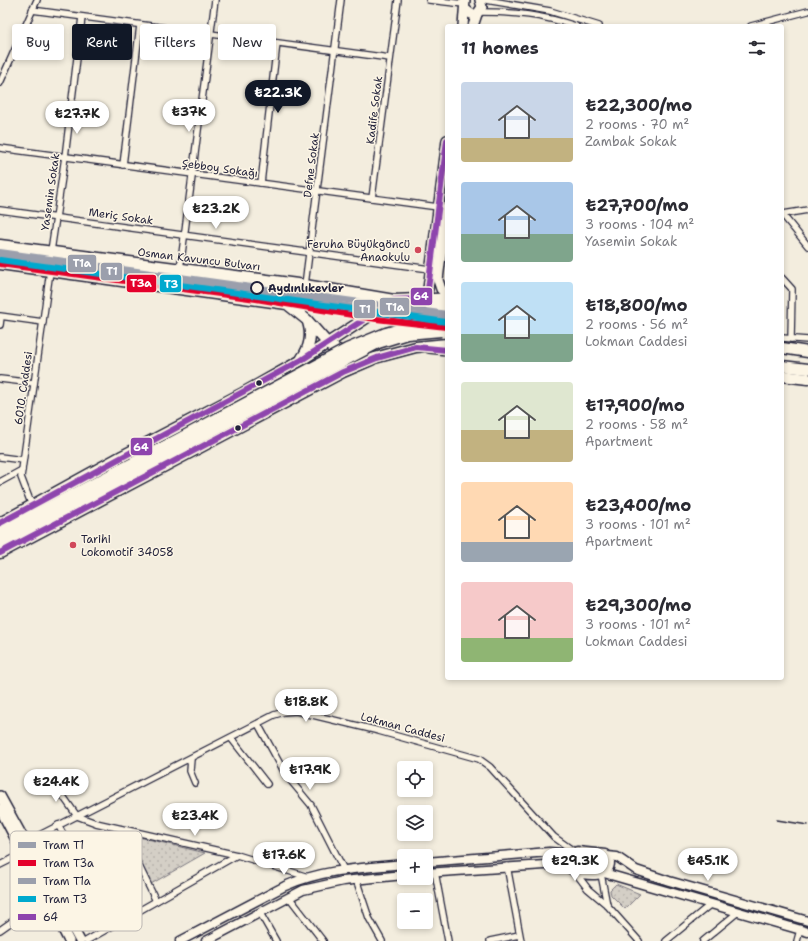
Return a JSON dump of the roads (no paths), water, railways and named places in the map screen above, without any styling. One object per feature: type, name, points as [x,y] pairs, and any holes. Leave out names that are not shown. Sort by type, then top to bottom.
[{"type":"highway","name":"Osman Kavuncu Bulvarı","points":[[0,245],[305,285],[394,300]]},
{"type":"highway","points":[[0,264],[287,304],[307,320],[326,343],[339,352],[352,357],[366,359],[377,358]]},
{"type":"highway","points":[[0,523],[300,361],[394,300],[418,299]]},
{"type":"highway","points":[[394,300],[445,307]]},
{"type":"highway","points":[[300,361],[306,353],[310,343],[310,329],[307,320]]},
{"type":"highway","points":[[187,439],[347,349],[386,332],[407,327],[445,326]]},
{"type":"highway","points":[[352,327],[345,336],[344,344],[346,351],[352,357]]},
{"type":"highway","points":[[0,533],[378,343],[407,334],[445,332]]},
{"type":"highway","points":[[0,553],[328,380],[377,358],[416,347],[445,344]]},
{"type":"highway","points":[[784,348],[808,352]]},
{"type":"highway","points":[[313,352],[327,351],[332,354],[336,360],[334,374],[328,380]]},
{"type":"highway","points":[[784,366],[808,369]]},
{"type":"highway","points":[[784,376],[808,379]]},
{"type":"highway","points":[[85,476],[137,465]]},
{"type":"highway","points":[[114,494],[137,465]]},
{"type":"highway","points":[[0,543],[137,465]]},
{"type":"main road","points":[[474,24],[482,7],[480,0]]},
{"type":"main road","points":[[465,4],[471,14],[478,13]]},
{"type":"main road","points":[[463,24],[465,4]]},
{"type":"main road","points":[[445,167],[438,280],[441,289],[445,294]]},
{"type":"main road","points":[[418,299],[425,294],[428,289],[430,268],[442,207]]},
{"type":"main road","points":[[418,299],[445,296]]},
{"type":"main road","points":[[416,347],[445,350]]},
{"type":"main road","points":[[0,796],[20,831]]},
{"type":"main road","points":[[0,810],[12,831]]},
{"type":"main road","points":[[64,931],[69,941]]},
{"type":"main road","points":[[75,931],[80,941]]},
{"type":"street","points":[[0,83],[37,0]]},
{"type":"street","points":[[215,0],[210,34],[390,58]]},
{"type":"street","name":"Defne Sokak","points":[[305,285],[341,0]]},
{"type":"street","name":"Kadife Sokak","points":[[372,198],[398,0]]},
{"type":"street","points":[[429,0],[465,4]]},
{"type":"street","points":[[486,0],[550,11],[592,24]]},
{"type":"street","points":[[32,10],[140,25],[123,164]]},
{"type":"street","points":[[759,24],[808,11]]},
{"type":"street","points":[[478,13],[503,12],[547,17],[570,24]]},
{"type":"street","name":"Yasemin Sokak","points":[[51,251],[65,157],[82,17]]},
{"type":"street","points":[[261,183],[277,43]]},
{"type":"street","points":[[180,269],[207,60]]},
{"type":"street","name":"Şebboy Sokağı","points":[[0,148],[442,207]]},
{"type":"street","name":"Meriç Sokak","points":[[0,210],[430,268]]},
{"type":"street","points":[[784,214],[808,210]]},
{"type":"street","points":[[784,216],[808,246]]},
{"type":"street","name":"6010. Caddesi","points":[[32,506],[21,477],[50,271]]},
{"type":"street","points":[[784,280],[792,289],[791,339]]},
{"type":"street","points":[[0,325],[0,316],[43,322]]},
{"type":"street","points":[[784,338],[808,340]]},
{"type":"street","points":[[0,379],[34,383]]},
{"type":"street","points":[[0,457],[23,460]]},
{"type":"street","points":[[0,482],[22,470]]},
{"type":"street","name":"Lokman Caddesi","points":[[47,831],[279,713],[296,711],[375,730],[479,759],[490,767],[554,837],[573,853]]},
{"type":"street","points":[[258,724],[286,775],[311,805],[344,870]]},
{"type":"street","points":[[231,738],[267,784]]},
{"type":"street","points":[[191,759],[190,771],[195,783]]},
{"type":"street","points":[[51,779],[77,816],[130,831]]},
{"type":"street","points":[[58,825],[61,831]]},
{"type":"street","points":[[142,834],[237,855],[308,877]]},
{"type":"street","points":[[433,861],[549,852],[573,853],[580,850],[602,852],[607,856],[610,861],[610,867],[602,874]]},
{"type":"street","points":[[573,853],[569,862],[574,871],[588,889],[607,905],[639,941]]},
{"type":"street","points":[[142,909],[237,855]]},
{"type":"street","points":[[607,856],[618,857],[636,870],[808,922]]},
{"type":"street","points":[[0,865],[10,860]]},
{"type":"street","points":[[433,873],[507,866],[560,864],[574,871],[602,874],[804,931],[797,941]]},
{"type":"street","points":[[180,941],[285,886],[308,877],[344,870],[397,865]]},
{"type":"street","points":[[490,941],[520,938],[507,866]]},
{"type":"street","points":[[142,872],[156,901]]},
{"type":"street","points":[[602,874],[607,905]]},
{"type":"street","points":[[206,941],[303,890],[356,879],[397,876]]},
{"type":"street","points":[[356,879],[369,918],[382,941]]},
{"type":"street","points":[[433,884],[448,941]]},
{"type":"street","points":[[289,897],[323,941]]},
{"type":"street","points":[[666,941],[711,904]]},
{"type":"street","points":[[703,941],[738,912]]},
{"type":"street","points":[[260,913],[276,941]]},
{"type":"street","points":[[0,930],[10,923]]},
{"type":"street","points":[[86,941],[104,931]]},
{"type":"railway","points":[[777,820],[808,825]]},
{"type":"tram line","name":"T1a","points":[[0,252],[445,314]]},
{"type":"tram line","name":"T1","points":[[0,256],[257,291],[377,311],[445,319]]},
{"type":"tram line","name":"T3","points":[[0,260],[445,322]]},
{"type":"tram line","name":"T3a","points":[[0,264],[256,299],[376,319],[445,327]]},
{"type":"place","name":"Feruha Büyükgöncü Anaokulu","points":[[418,250]]},
{"type":"place","name":"Aydınlıkevler","points":[[257,288]]},
{"type":"place","name":"Tarihi Lokomotif 34058","points":[[73,545]]}]
